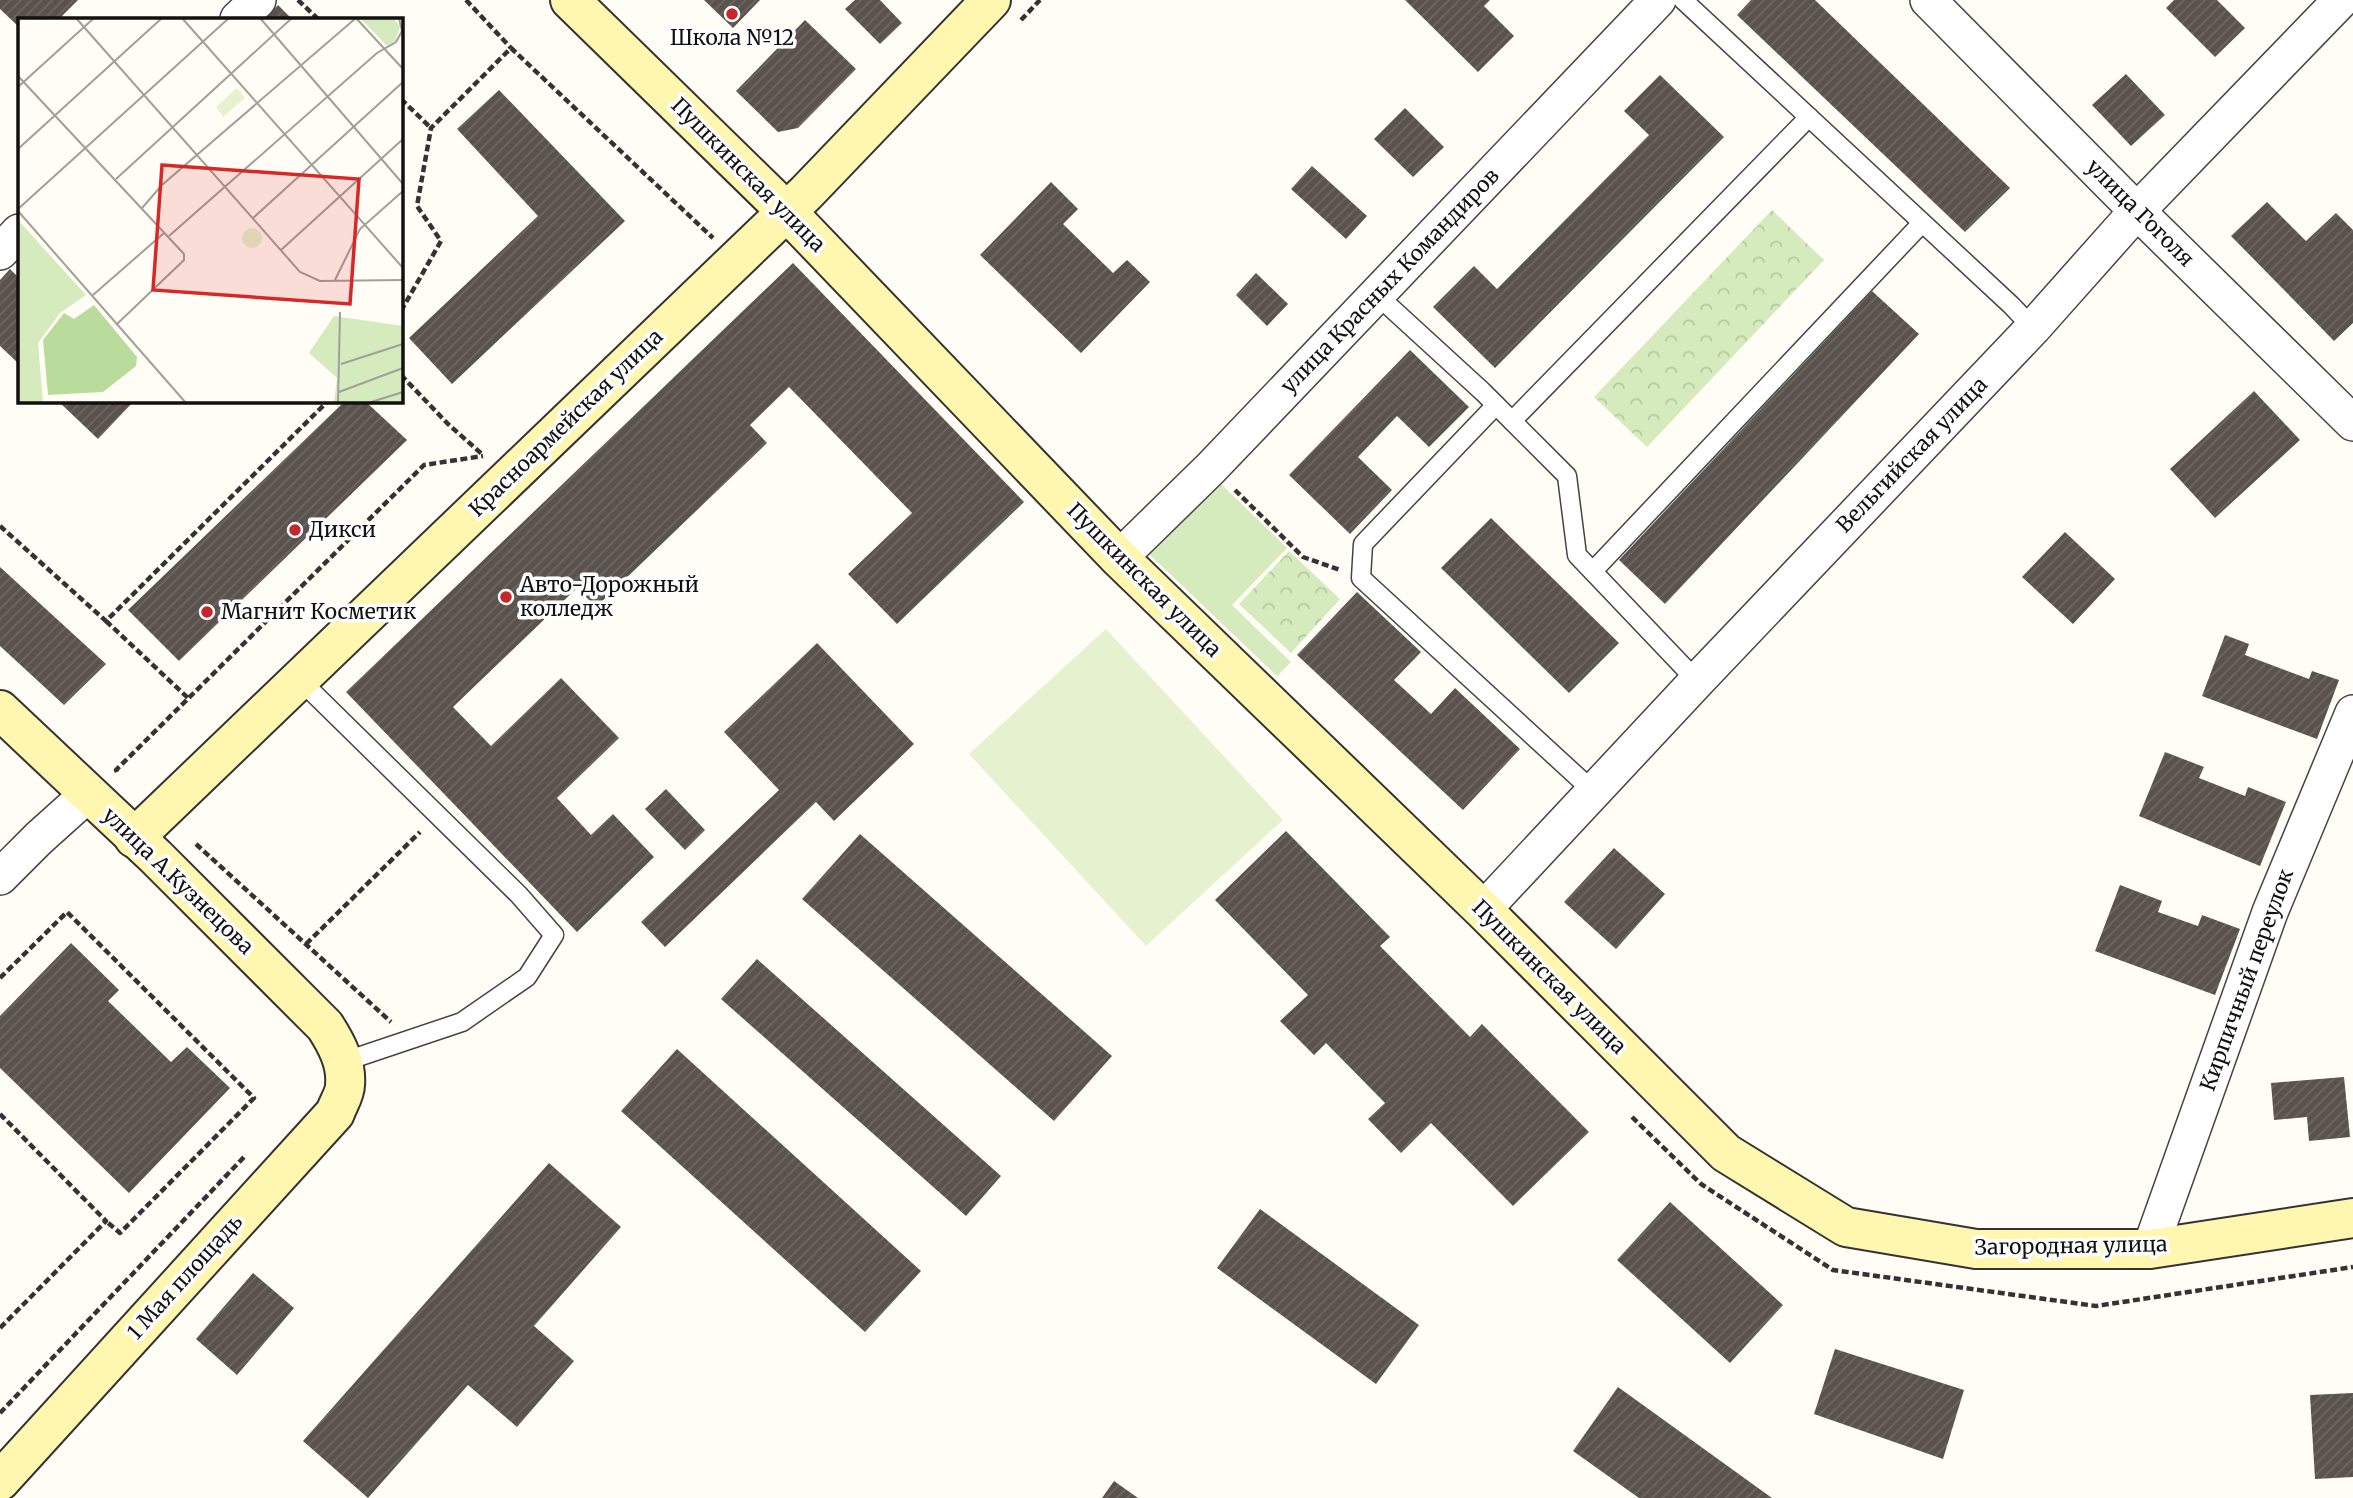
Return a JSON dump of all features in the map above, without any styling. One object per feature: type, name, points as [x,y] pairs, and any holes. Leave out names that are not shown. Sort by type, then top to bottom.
[{"type":"main road","name":"Пушкинская улица","points":[[570,0],[787,212],[1119,558],[1483,910],[1726,1153]]},
{"type":"main road","name":"Красноармейская улица","points":[[145,848],[299,679],[787,212],[990,0]]},
{"type":"main road","name":"улица А.Кузнецова","points":[[0,710],[102,782],[145,848],[325,1026],[337,1044],[343,1062]]},
{"type":"main road","name":"1 Мая площадь","points":[[0,1481],[335,1113],[345,1087],[343,1062]]},
{"type":"main road","name":"Загородная улица","points":[[1726,1153],[1846,1227],[1976,1249],[2150,1249],[2353,1218]]},
{"type":"street","points":[[239,18],[258,0]]},
{"type":"street","name":"улица Красных Командиров","points":[[1119,558],[1211,468],[1658,0]]},
{"type":"street","name":"улица Гоголя","points":[[1928,0],[2137,211],[2353,423]]},
{"type":"street","name":"Вельгийская улица","points":[[1483,910],[2033,328],[2137,211],[2341,0]]},
{"type":"street","points":[[0,252],[18,233]]},
{"type":"street","name":"Кирпичный переулок","points":[[2150,1249],[2270,912],[2353,713]]},
{"type":"street","points":[[0,877],[38,838],[102,782]]},
{"type":"lane","points":[[1684,0],[2033,328]]},
{"type":"lane","points":[[1512,421],[1809,117]]},
{"type":"lane","points":[[1593,572],[1923,223]]},
{"type":"lane","points":[[1377,295],[1496,405],[1567,476],[1577,555],[1697,681]]},
{"type":"lane","points":[[1496,405],[1363,544],[1361,578],[1594,792]]},
{"type":"lane","points":[[299,679],[519,895],[554,935],[527,977],[463,1022],[343,1062]]},
{"type":"path","points":[[298,0],[317,18]]},
{"type":"path","points":[[466,0],[511,48],[736,260]]},
{"type":"path","points":[[402,309],[440,242],[417,206],[431,128],[511,48]]},
{"type":"path","points":[[402,100],[431,128]]},
{"type":"path","points":[[102,782],[424,465],[484,456],[448,424],[402,376]]},
{"type":"path","points":[[106,621],[327,402]]},
{"type":"path","points":[[1211,468],[1303,557],[1361,578]]},
{"type":"path","points":[[0,526],[188,698]]},
{"type":"path","points":[[306,944],[436,815]]},
{"type":"path","points":[[145,848],[181,830],[410,1040]]},
{"type":"path","points":[[0,978],[67,912],[254,1098],[120,1233],[0,1114]]},
{"type":"path","points":[[0,1413],[251,1150]]},
{"type":"path","points":[[0,1328],[106,1221]]},
{"type":"green space","points":[[1772,210],[1824,260],[1647,447],[1594,397]]},
{"type":"green space","points":[[1219,482],[1287,548],[1232,605],[1291,662],[1277,676],[1149,554]]},
{"type":"green space","points":[[1289,551],[1340,599],[1291,653],[1239,604]]},
{"type":"green space","points":[[1106,629],[1283,820],[1146,946],[969,754]]},
{"type":"building","points":[[0,0],[78,0],[60,18],[18,18],[18,26],[0,9]]},
{"type":"building","name":"Школа №12","points":[[704,0],[760,0],[733,28]]},
{"type":"building","points":[[855,0],[880,0],[902,23],[880,44],[845,9]]},
{"type":"building","points":[[1405,0],[1490,0],[1484,6],[1514,36],[1478,72]]},
{"type":"building","points":[[1751,0],[1815,0],[2010,188],[1965,232],[1737,15]]},
{"type":"building","points":[[2174,0],[2217,0],[2245,28],[2215,57],[2166,8]]},
{"type":"building","points":[[278,5],[291,18],[265,18]]},
{"type":"building","points":[[805,20],[856,69],[798,128],[778,132],[736,91]]},
{"type":"building","points":[[2126,74],[2165,115],[2131,146],[2092,105]]},
{"type":"building","points":[[1660,75],[1724,137],[1495,368],[1433,307],[1474,266],[1497,289],[1649,135],[1624,111]]},
{"type":"building","points":[[499,90],[625,221],[452,384],[409,338],[538,216],[457,129]]},
{"type":"building","points":[[1405,108],[1444,147],[1413,177],[1374,139]]},
{"type":"building","points":[[1312,166],[1367,216],[1346,239],[1291,189]]},
{"type":"building","points":[[1051,182],[1078,209],[1063,224],[1113,273],[1127,260],[1150,282],[1081,353],[980,255]]},
{"type":"building","points":[[2267,202],[2306,241],[2336,213],[2353,230],[2353,323],[2334,341],[2231,236]]},
{"type":"building","name":"Авто-Дорожный колледж","points":[[793,263],[1024,502],[897,624],[848,574],[912,513],[789,387],[750,425],[767,443],[596,607],[577,588],[453,707],[491,746],[561,678],[619,738],[557,798],[591,835],[613,814],[654,857],[577,932],[346,692]]},
{"type":"building","points":[[10,269],[18,277],[18,363],[0,346],[0,280]]},
{"type":"building","points":[[1256,273],[1288,304],[1267,326],[1236,295]]},
{"type":"building","points":[[1872,291],[1919,334],[1665,604],[1619,560]]},
{"type":"building","points":[[1410,350],[1469,407],[1429,447],[1397,416],[1358,457],[1392,490],[1350,534],[1289,475]]},
{"type":"building","points":[[2254,391],[2300,440],[2215,518],[2170,469]]},
{"type":"building","points":[[59,402],[133,402],[98,439]]},
{"type":"building","points":[[344,402],[366,402],[407,440],[179,661],[128,610]]},
{"type":"building","points":[[1491,518],[1619,643],[1569,693],[1441,568]]},
{"type":"building","points":[[2065,532],[2115,579],[2073,624],[2022,577]]},
{"type":"building","points":[[0,567],[106,664],[64,705],[0,646]]},
{"type":"building","points":[[1357,592],[1421,652],[1394,680],[1431,714],[1455,688],[1520,749],[1463,810],[1297,655]]},
{"type":"building","points":[[2225,635],[2249,644],[2245,655],[2309,679],[2312,671],[2339,680],[2317,739],[2202,696]]},
{"type":"building","points":[[817,643],[914,744],[834,821],[816,802],[665,947],[641,922],[779,790],[724,732]]},
{"type":"building","points":[[2165,752],[2204,767],[2199,778],[2245,796],[2248,787],[2286,802],[2260,866],[2139,816]]},
{"type":"building","points":[[666,789],[705,830],[685,850],[645,809]]},
{"type":"building","points":[[1286,831],[1390,937],[1380,946],[1470,1037],[1482,1024],[1589,1132],[1513,1206],[1431,1123],[1401,1153],[1368,1119],[1385,1103],[1326,1043],[1314,1055],[1280,1021],[1308,995],[1215,900]]},
{"type":"building","points":[[860,834],[1112,1056],[1054,1121],[802,899]]},
{"type":"building","points":[[1614,848],[1665,894],[1616,949],[1564,902]]},
{"type":"building","points":[[2120,885],[2162,901],[2158,912],[2198,926],[2202,915],[2240,929],[2215,995],[2095,951]]},
{"type":"building","points":[[71,943],[119,990],[108,1001],[171,1062],[187,1047],[230,1088],[129,1193],[0,1068],[0,1016]]},
{"type":"building","points":[[757,959],[1001,1176],[966,1216],[721,999]]},
{"type":"building","points":[[677,1049],[921,1271],[865,1332],[621,1111]]},
{"type":"building","points":[[2344,1077],[2350,1137],[2309,1141],[2307,1117],[2274,1120],[2271,1083]]},
{"type":"building","points":[[549,1163],[621,1227],[534,1326],[574,1361],[517,1427],[468,1385],[368,1498],[303,1441]]},
{"type":"building","points":[[1670,1202],[1783,1305],[1730,1363],[1617,1260]]},
{"type":"building","points":[[1260,1209],[1419,1325],[1376,1384],[1217,1268]]},
{"type":"building","points":[[253,1273],[294,1308],[237,1375],[196,1339]]},
{"type":"building","points":[[1835,1349],[1964,1390],[1943,1459],[1814,1414]]},
{"type":"building","points":[[1618,1387],[1772,1498],[1639,1498],[1573,1451]]},
{"type":"building","points":[[2353,1393],[2353,1477],[2315,1479],[2310,1395]]},
{"type":"building","points":[[1114,1481],[1138,1498],[1102,1498]]},
{"type":"place","name":"Школа №12","points":[[732,14]]},
{"type":"place","name":"Дикси","points":[[295,530]]},
{"type":"place","name":"Авто-Дорожный колледж","points":[[506,597]]},
{"type":"place","name":"Магнит Косметик","points":[[207,612]]}]
